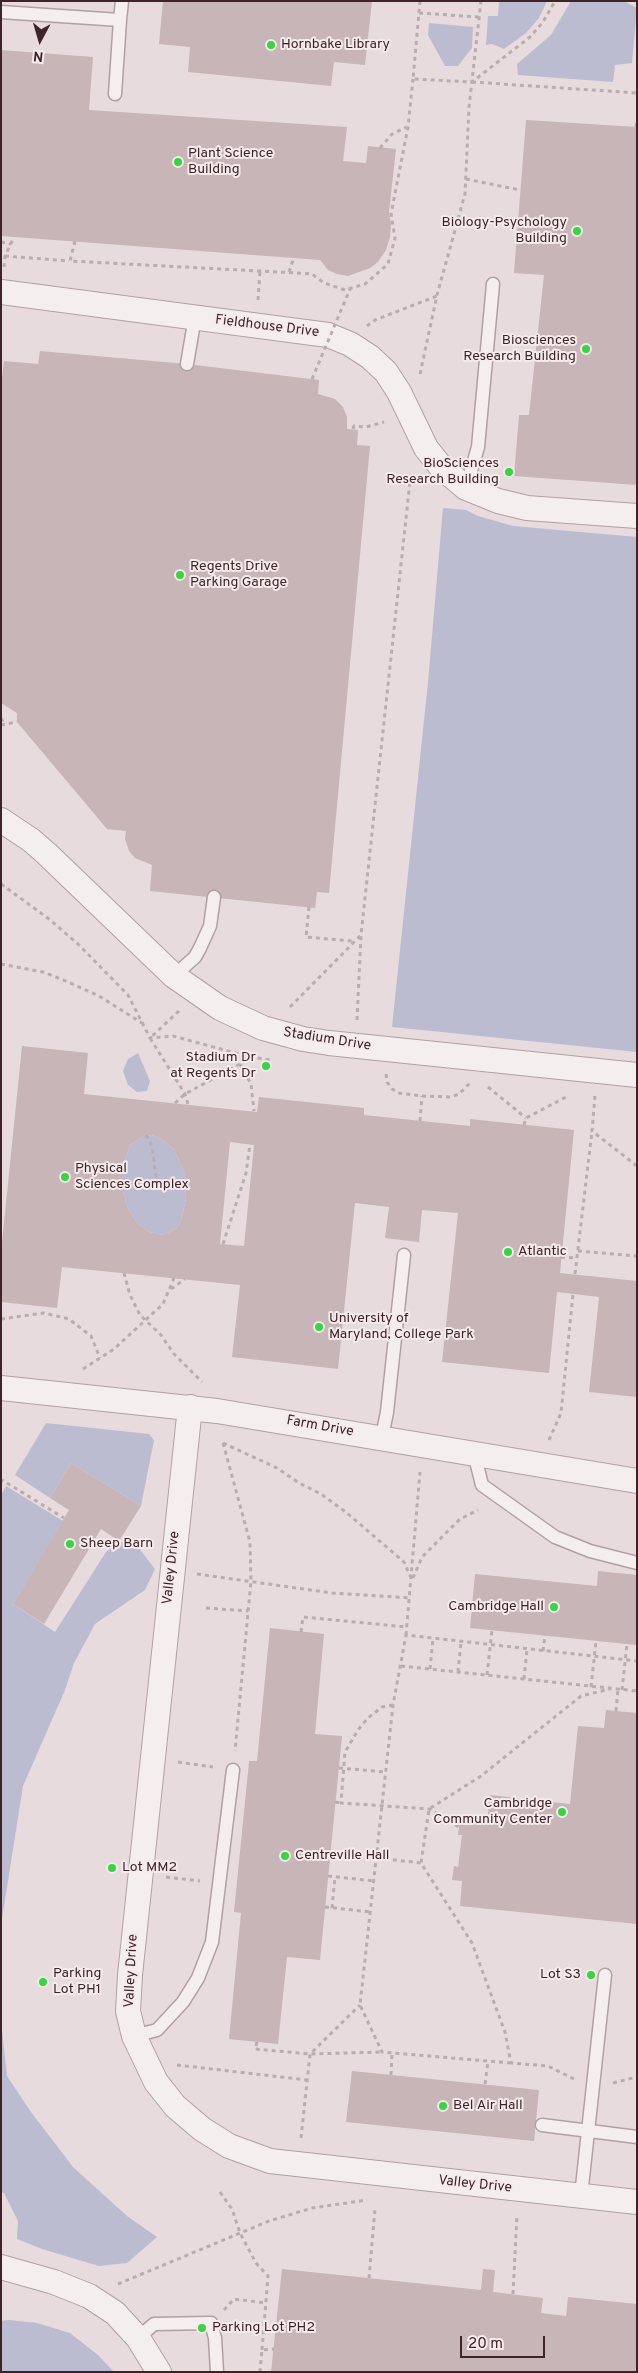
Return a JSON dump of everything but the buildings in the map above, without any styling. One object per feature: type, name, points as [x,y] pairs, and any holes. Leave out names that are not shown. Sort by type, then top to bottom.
[{"type":"street","name":"Fieldhouse Drive","points":[[1,292],[328,335],[350,344],[370,357],[386,372],[399,392],[426,448],[441,467],[466,488],[498,501],[527,508],[637,516]]},
{"type":"street","name":"Stadium Drive","points":[[1,820],[31,840],[47,854],[174,976],[220,1008],[271,1030],[303,1039],[329,1043],[637,1075]]},
{"type":"street","name":"Farm Drive","points":[[1,1388],[190,1407],[637,1480]]},
{"type":"street","name":"Valley Drive","points":[[190,1407],[130,1975],[128,2011],[134,2036],[156,2082],[175,2106],[202,2129],[229,2146],[283,2164],[637,2202]]},
{"type":"street","points":[[1,2267],[54,2282],[88,2296],[115,2313],[138,2338],[159,2372]]},
{"type":"lane","points":[[115,94],[122,1]]},
{"type":"lane","points":[[1,12],[120,20]]},
{"type":"lane","points":[[466,488],[478,447],[493,284]]},
{"type":"lane","points":[[187,364],[195,317]]},
{"type":"lane","points":[[174,976],[195,957],[200,948],[210,926],[214,898]]},
{"type":"lane","points":[[382,1437],[387,1412],[404,1255]]},
{"type":"lane","points":[[474,1453],[482,1485],[555,1537],[590,1551],[637,1563]]},
{"type":"lane","points":[[134,2036],[157,2030],[183,2002],[198,1978],[212,1942],[233,1770]]},
{"type":"lane","points":[[581,2196],[605,1975]]},
{"type":"lane","points":[[542,2125],[637,2137]]},
{"type":"lane","points":[[138,2338],[154,2324],[212,2323],[217,2372]]},
{"type":"path","points":[[14,237],[5,256],[312,274],[336,288],[350,290],[366,284],[388,264],[395,238],[390,214],[408,127],[420,1]]},
{"type":"path","points":[[420,375],[438,295],[466,194],[472,82],[481,1]]},
{"type":"path","points":[[472,82],[530,38],[543,22],[555,1]]},
{"type":"path","points":[[419,12],[479,18]]},
{"type":"path","points":[[413,79],[637,93]]},
{"type":"path","points":[[636,127],[637,121]]},
{"type":"path","points":[[380,148],[392,134],[408,127]]},
{"type":"path","points":[[466,179],[520,190]]},
{"type":"path","points":[[70,261],[75,241]]},
{"type":"path","points":[[1,242],[11,244]]},
{"type":"path","points":[[289,272],[294,257]]},
{"type":"path","points":[[258,304],[260,271]]},
{"type":"path","points":[[312,379],[350,290]]},
{"type":"path","points":[[365,327],[375,320],[438,295]]},
{"type":"path","points":[[353,429],[354,426],[366,427],[389,420]]},
{"type":"path","points":[[357,1020],[361,935],[410,480]]},
{"type":"path","points":[[1,718],[3,724],[17,722]]},
{"type":"path","points":[[309,907],[306,937],[353,941]]},
{"type":"path","points":[[174,1103],[185,1094],[250,1057],[294,1002],[361,935]]},
{"type":"path","points":[[1,964],[43,972],[68,982],[99,996],[144,1024]]},
{"type":"path","points":[[240,1064],[251,1084],[254,1111]]},
{"type":"path","points":[[386,1070],[387,1082],[392,1089],[399,1093],[422,1096],[451,1097],[467,1087],[473,1078]]},
{"type":"path","points":[[485,1084],[526,1118]]},
{"type":"path","points":[[575,1274],[596,1091]]},
{"type":"path","points":[[524,1125],[526,1118],[570,1094]]},
{"type":"path","points":[[420,1121],[422,1096]]},
{"type":"path","points":[[592,1131],[637,1166]]},
{"type":"path","points":[[146,1135],[152,1146],[158,1185]]},
{"type":"path","points":[[223,1244],[246,1173],[250,1144]]},
{"type":"path","points":[[578,1251],[637,1256]]},
{"type":"path","points":[[561,1257],[577,1258]]},
{"type":"path","points":[[124,1274],[130,1295],[145,1322],[161,1335],[174,1354],[206,1386]]},
{"type":"path","points":[[79,1370],[114,1349],[145,1322],[163,1304],[174,1278]]},
{"type":"path","points":[[170,1290],[185,1280]]},
{"type":"path","points":[[548,1443],[561,1413],[573,1294]]},
{"type":"path","points":[[1,1319],[44,1313],[69,1319],[91,1336],[100,1358]]},
{"type":"path","points":[[172,1761],[233,1770],[251,1581],[250,1542],[223,1443],[277,1468],[347,1513],[404,1562],[412,1580]]},
{"type":"path","points":[[1,1482],[2,1480],[64,1518]]},
{"type":"path","points":[[382,2052],[360,2005],[384,1806],[393,1705],[406,1636],[418,1491]]},
{"type":"path","points":[[412,1580],[422,1557],[460,1519],[478,1510]]},
{"type":"path","points":[[197,1574],[332,1593],[410,1598]]},
{"type":"path","points":[[206,1608],[248,1611]]},
{"type":"path","points":[[302,1632],[303,1617],[407,1627]]},
{"type":"path","points":[[487,1675],[492,1630]]},
{"type":"path","points":[[406,1636],[637,1661]]},
{"type":"path","points":[[543,1651],[545,1636]]},
{"type":"path","points":[[430,1669],[433,1638]]},
{"type":"path","points":[[591,1686],[596,1641]]},
{"type":"path","points":[[458,1672],[462,1642]]},
{"type":"path","points":[[616,1711],[627,1644]]},
{"type":"path","points":[[524,1679],[527,1649]]},
{"type":"path","points":[[400,1666],[637,1691]]},
{"type":"path","points":[[511,2063],[505,2032],[472,1943],[421,1863],[429,1809],[481,1776],[581,1696],[610,1688]]},
{"type":"path","points":[[341,1803],[346,1752],[358,1730],[368,1718],[382,1708],[393,1705]]},
{"type":"path","points":[[338,1768],[386,1772]]},
{"type":"path","points":[[335,1802],[429,1809],[459,1827]]},
{"type":"path","points":[[377,1858],[421,1863]]},
{"type":"path","points":[[160,1876],[218,1884]]},
{"type":"path","points":[[328,1876],[374,1880]]},
{"type":"path","points":[[332,1908],[334,1877]]},
{"type":"path","points":[[325,1907],[371,1912]]},
{"type":"path","points":[[302,2130],[310,2054],[360,2005]]},
{"type":"path","points":[[256,2042],[255,2049],[310,2054],[382,2052],[548,2066],[593,2088]]},
{"type":"path","points":[[391,2075],[392,2053]]},
{"type":"path","points":[[484,2084],[488,2061]]},
{"type":"path","points":[[174,2064],[307,2080]]},
{"type":"path","points":[[220,2192],[232,2209],[240,2233],[256,2263],[268,2276],[260,2372]]},
{"type":"path","points":[[110,2287],[269,2221],[312,2208],[367,2200]]},
{"type":"path","points":[[369,2278],[375,2209]]},
{"type":"path","points":[[513,2294],[518,2238],[517,2213]]},
{"type":"path","points":[[212,2323],[234,2299],[266,2303]]},
{"type":"path","points":[[262,2350],[274,2349]]},
{"type":"shaded area","points":[[499,1],[547,1],[539,18],[526,33],[504,49],[492,44],[486,45],[488,16],[498,16]]},
{"type":"shaded area","points":[[571,1],[624,1],[637,8],[632,63],[615,65],[613,82],[518,75],[517,64],[551,35]]},
{"type":"shaded area","points":[[429,23],[473,27],[472,48],[458,66],[445,66],[428,35]]},
{"type":"shaded area","points":[[443,508],[466,510],[478,516],[513,526],[637,537],[637,1052],[392,1027],[428,682]]},
{"type":"shaded area","points":[[138,1053],[150,1081],[147,1091],[137,1092],[128,1085],[123,1071],[128,1059]]},
{"type":"shaded area","points":[[151,1135],[158,1137],[174,1149],[185,1174],[186,1199],[181,1221],[176,1229],[163,1235],[149,1232],[138,1224],[128,1209],[122,1188],[122,1168],[130,1145],[143,1136]]},
{"type":"shaded area","points":[[46,1423],[149,1434],[154,1440],[141,1506],[71,1463],[50,1498],[15,1475]]},
{"type":"shaded area","points":[[6,1486],[63,1521],[13,1604],[55,1632],[106,1552],[119,1541],[138,1547],[155,1569],[145,1590],[95,1624],[74,1663],[65,1690],[23,1786],[1,1925],[1,1495]]},
{"type":"shaded area","points":[[1,2021],[7,2076],[31,2112],[73,2167],[127,2216],[157,2237],[127,2263],[99,2266],[42,2249],[17,2239],[18,2221],[4,2193],[1,2192]]},
{"type":"shaded area","points":[[1,2321],[37,2323],[70,2333],[98,2355],[114,2372],[1,2372]]},
{"type":"place","name":"Hornbake Library","points":[[271,45]]},
{"type":"place","name":"Plant Science Building","points":[[178,162]]},
{"type":"place","name":"Biology-Psychology Building","points":[[577,231]]},
{"type":"place","name":"Biosciences Research Building","points":[[586,349]]},
{"type":"place","name":"BioSciences Research Building","points":[[509,472]]},
{"type":"place","name":"Regents Drive Parking Garage","points":[[180,575]]},
{"type":"place","name":"Stadium Dr at Regents Dr","points":[[266,1066]]},
{"type":"place","name":"Physical Sciences Complex","points":[[65,1177]]},
{"type":"place","name":"Atlantic","points":[[508,1252]]},
{"type":"place","name":"University of Maryland, College Park","points":[[319,1327]]},
{"type":"place","name":"Sheep Barn","points":[[70,1544]]},
{"type":"place","name":"Cambridge Hall","points":[[554,1607]]},
{"type":"place","name":"Cambridge Community Center","points":[[562,1812]]},
{"type":"place","name":"Centreville Hall","points":[[285,1856]]},
{"type":"place","name":"Lot MM2","points":[[112,1868]]},
{"type":"place","name":"Lot S3","points":[[591,1975]]},
{"type":"place","name":"Parking Lot PH1","points":[[43,1982]]},
{"type":"place","name":"Bel Air Hall","points":[[443,2106]]},
{"type":"place","name":"Parking Lot PH2","points":[[202,2328]]}]
